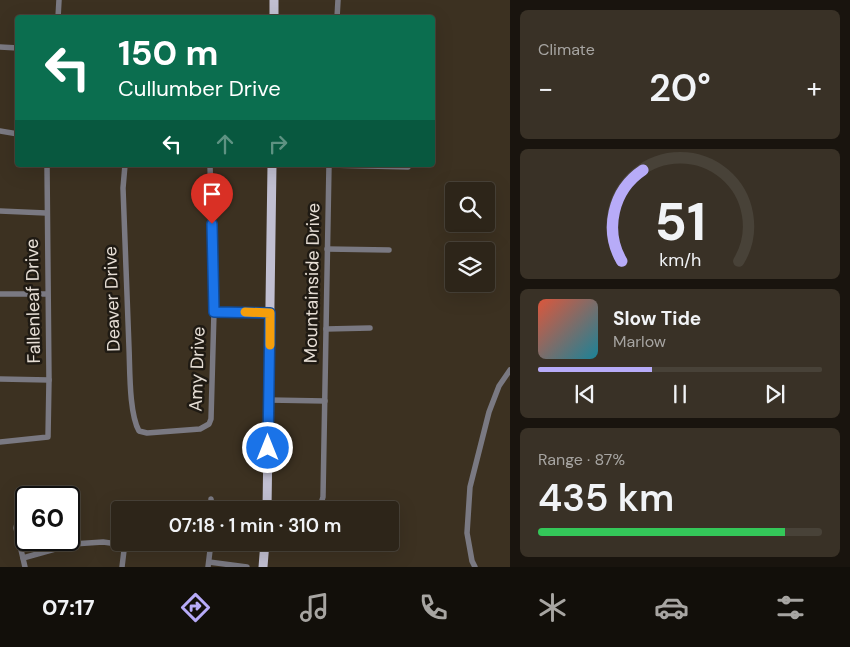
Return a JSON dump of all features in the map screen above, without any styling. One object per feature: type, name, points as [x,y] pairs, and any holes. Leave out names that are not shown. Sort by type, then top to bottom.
[{"type":"main road","points":[[274,0],[274,15]]},
{"type":"main road","points":[[267,501],[272,167]]},
{"type":"main road","points":[[263,567],[264,551]]},
{"type":"street","points":[[58,15],[60,0]]},
{"type":"street","points":[[337,15],[338,0]]},
{"type":"street","points":[[0,47],[15,48]]},
{"type":"street","points":[[0,131],[15,134]]},
{"type":"street","name":"Fallenleaf Drive","points":[[0,442],[48,437],[46,167]]},
{"type":"street","name":"Deaver Drive","points":[[125,167],[123,188],[130,371],[134,423],[138,431],[147,433],[200,429],[209,424]]},
{"type":"street","name":"Amy Drive","points":[[209,424],[212,419],[214,312],[210,167]]},
{"type":"street","name":"Mountainside Drive","points":[[322,501],[329,167]]},
{"type":"street","points":[[0,211],[46,213]]},
{"type":"street","points":[[327,249],[389,250]]},
{"type":"street","points":[[0,294],[47,294]]},
{"type":"street","points":[[214,312],[270,313]]},
{"type":"street","points":[[326,329],[370,328]]},
{"type":"street","points":[[475,567],[472,561],[467,533],[470,487],[488,412],[499,386],[510,370]]},
{"type":"street","points":[[0,379],[49,380]]},
{"type":"street","points":[[269,400],[324,401]]},
{"type":"street","points":[[23,558],[73,544],[111,543]]},
{"type":"street","points":[[21,551],[26,567]]},
{"type":"street","points":[[122,567],[124,551]]},
{"type":"street","points":[[210,551],[209,564],[247,567]]},
{"type":"slow traffic","points":[[245,312],[270,313],[270,345]]},
{"type":"route","points":[[212,224],[214,312],[270,313],[268,448]]}]
